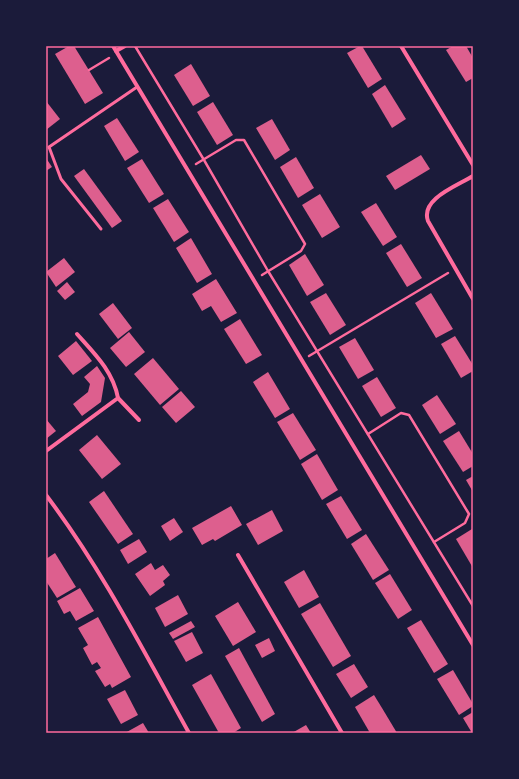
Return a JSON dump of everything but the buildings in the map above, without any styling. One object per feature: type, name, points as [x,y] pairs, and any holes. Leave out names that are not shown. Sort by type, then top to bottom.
[{"type":"street","points":[[113,46],[473,645]]},
{"type":"street","points":[[116,52],[125,46]]},
{"type":"street","points":[[401,46],[473,165]]},
{"type":"street","points":[[473,176],[431,201],[426,212],[428,222],[473,299]]},
{"type":"street","points":[[77,334],[104,365],[115,384],[118,398],[139,420]]},
{"type":"street","points":[[46,450],[118,398]]},
{"type":"street","points":[[46,495],[70,527],[103,579],[189,733]]},
{"type":"street","points":[[238,555],[342,733]]},
{"type":"lane","points":[[100,229],[61,179],[49,147],[137,87]]},
{"type":"path","points":[[135,46],[204,160],[268,271],[473,606]]},
{"type":"path","points":[[89,70],[116,52]]},
{"type":"path","points":[[187,170],[236,140],[244,140],[305,244],[301,251],[253,280]]},
{"type":"path","points":[[302,360],[455,269]]},
{"type":"path","points":[[368,434],[401,413],[410,415],[469,514],[465,523],[434,542]]}]
